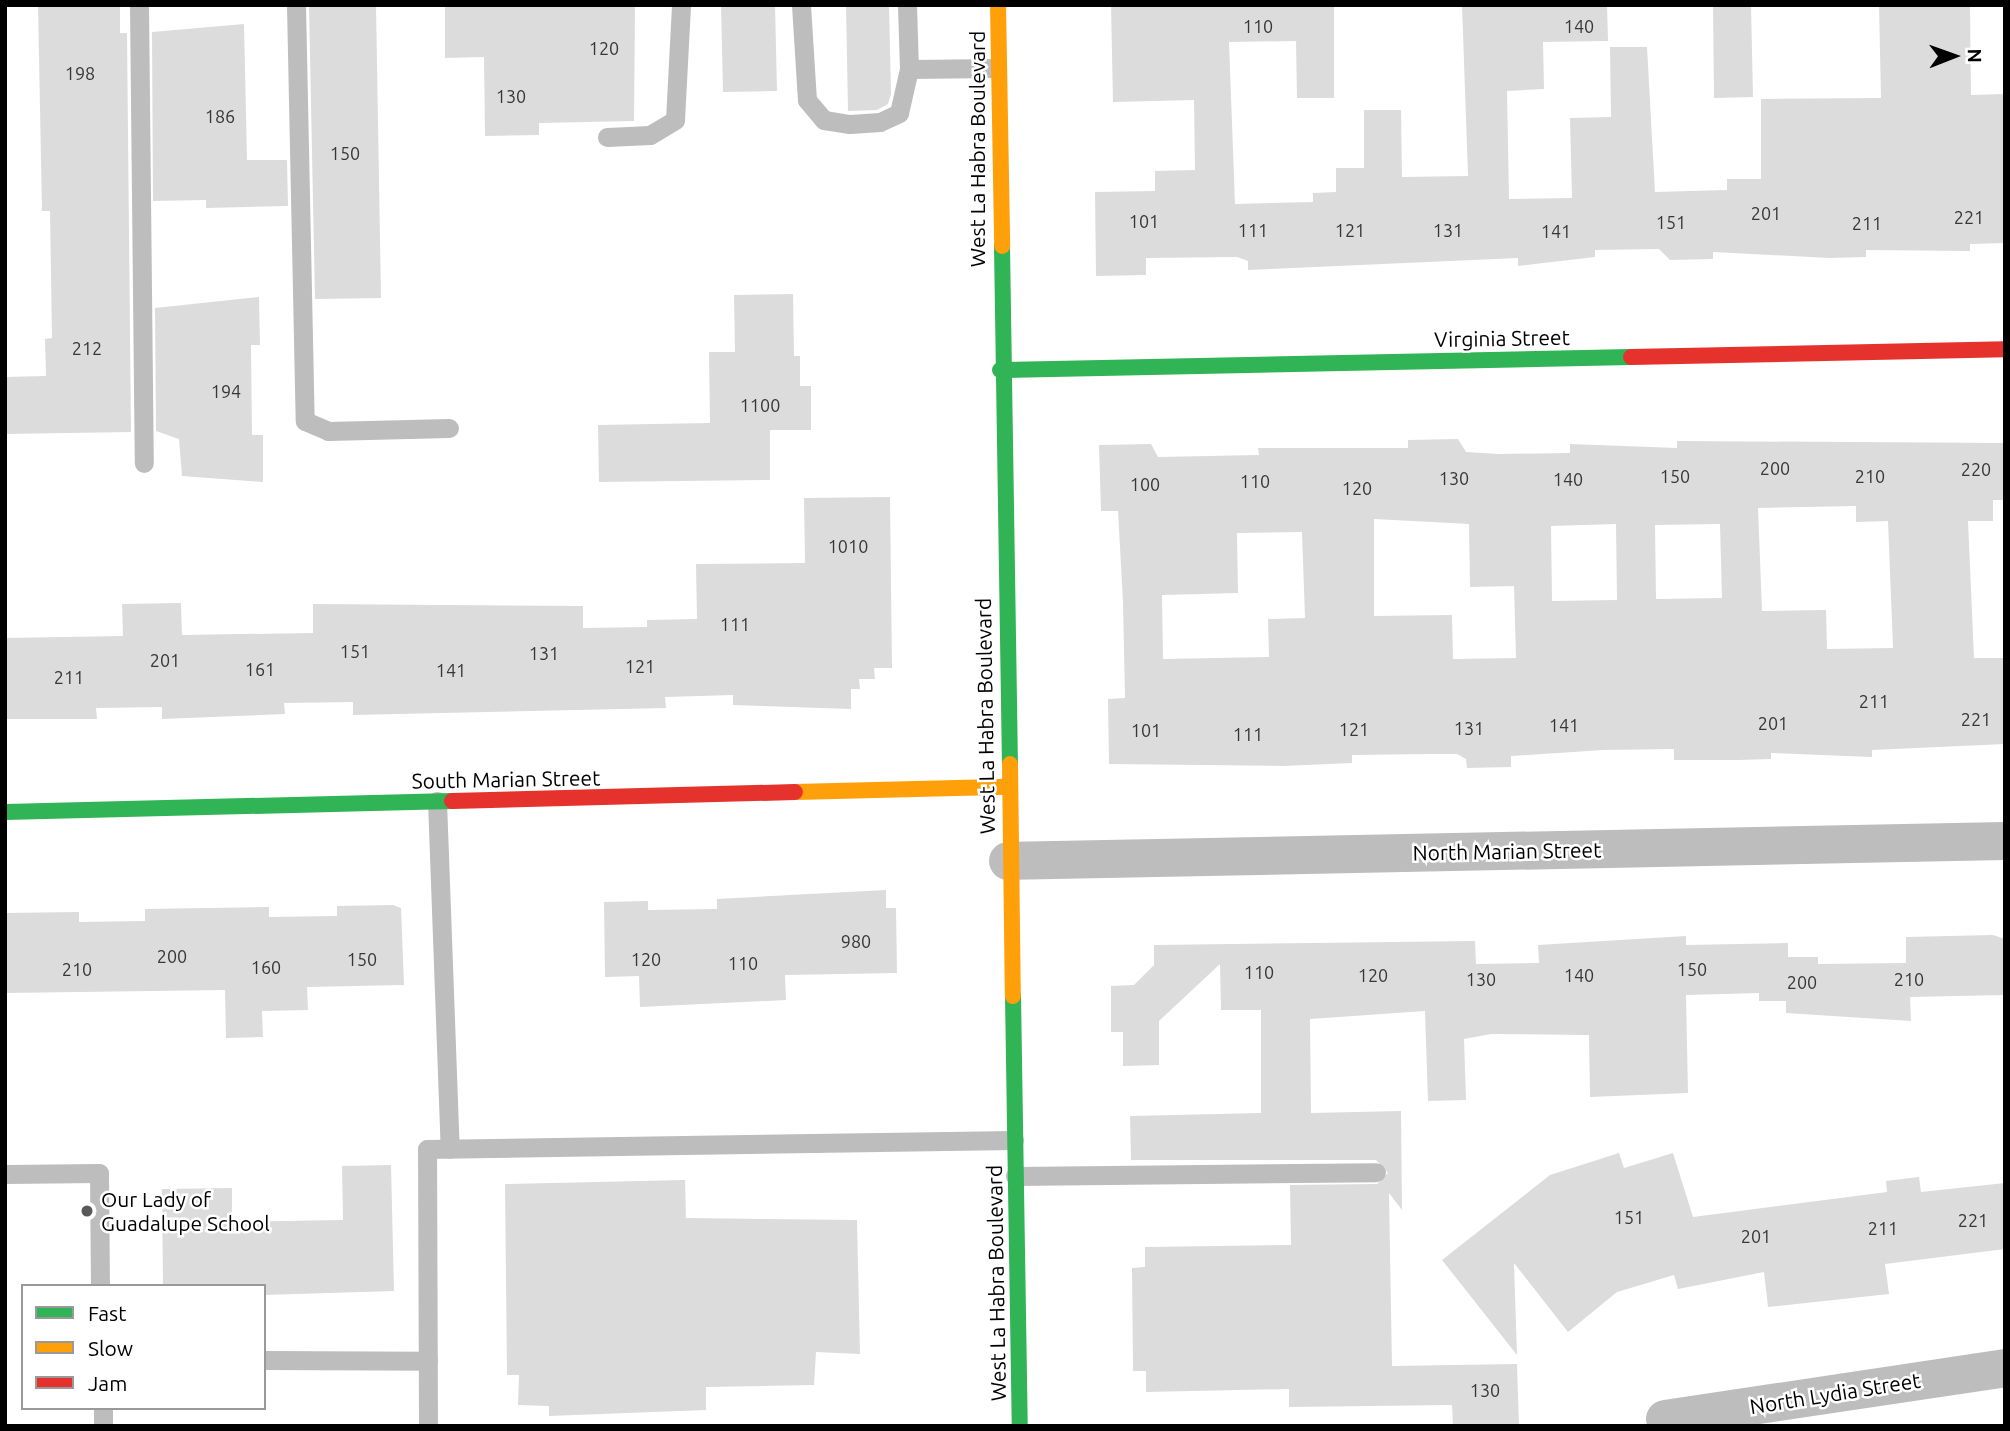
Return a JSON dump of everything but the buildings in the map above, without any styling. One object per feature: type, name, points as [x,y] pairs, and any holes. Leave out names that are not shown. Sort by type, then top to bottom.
[{"type":"street","name":"West La Habra Boulevard","points":[[998,5],[1000,370],[1020,1426]]},
{"type":"street","name":"Virginia Street","points":[[1000,370],[2005,349]]},
{"type":"street","name":"South Marian Street","points":[[5,812],[1007,788]]},
{"type":"street","name":"North Marian Street","points":[[1009,861],[2005,841]]},
{"type":"street","name":"North Lydia Street","points":[[1665,1419],[2005,1368]]},
{"type":"lane","points":[[139,5],[144,463]]},
{"type":"lane","points":[[296,5],[304,421],[328,431],[449,428]]},
{"type":"lane","points":[[607,137],[650,135],[675,120],[681,5]]},
{"type":"lane","points":[[801,5],[807,100],[824,120],[880,122],[899,113],[909,69],[907,5]]},
{"type":"lane","points":[[909,69],[998,68]]},
{"type":"lane","points":[[437,802],[450,1149]]},
{"type":"lane","points":[[428,1426],[427,1149],[1014,1140]]},
{"type":"lane","points":[[1015,1176],[1376,1172]]},
{"type":"lane","points":[[5,1174],[99,1173],[100,1284]]},
{"type":"lane","points":[[266,1360],[428,1361]]},
{"type":"traffic: fast","points":[[1002,246],[1010,764]]},
{"type":"traffic: fast","points":[[1000,370],[1631,357]]},
{"type":"traffic: fast","points":[[5,812],[452,801]]},
{"type":"traffic: fast","points":[[1013,996],[1020,1426]]},
{"type":"traffic: slow","points":[[998,5],[1002,246]]},
{"type":"traffic: slow","points":[[1010,764],[1013,996]]},
{"type":"traffic: slow","points":[[795,792],[1007,787]]},
{"type":"traffic: jam","points":[[1631,357],[2005,349]]},
{"type":"traffic: jam","points":[[452,801],[795,792]]},
{"type":"place","name":"Our Lady of Guadalupe School","points":[[87,1211]]}]
